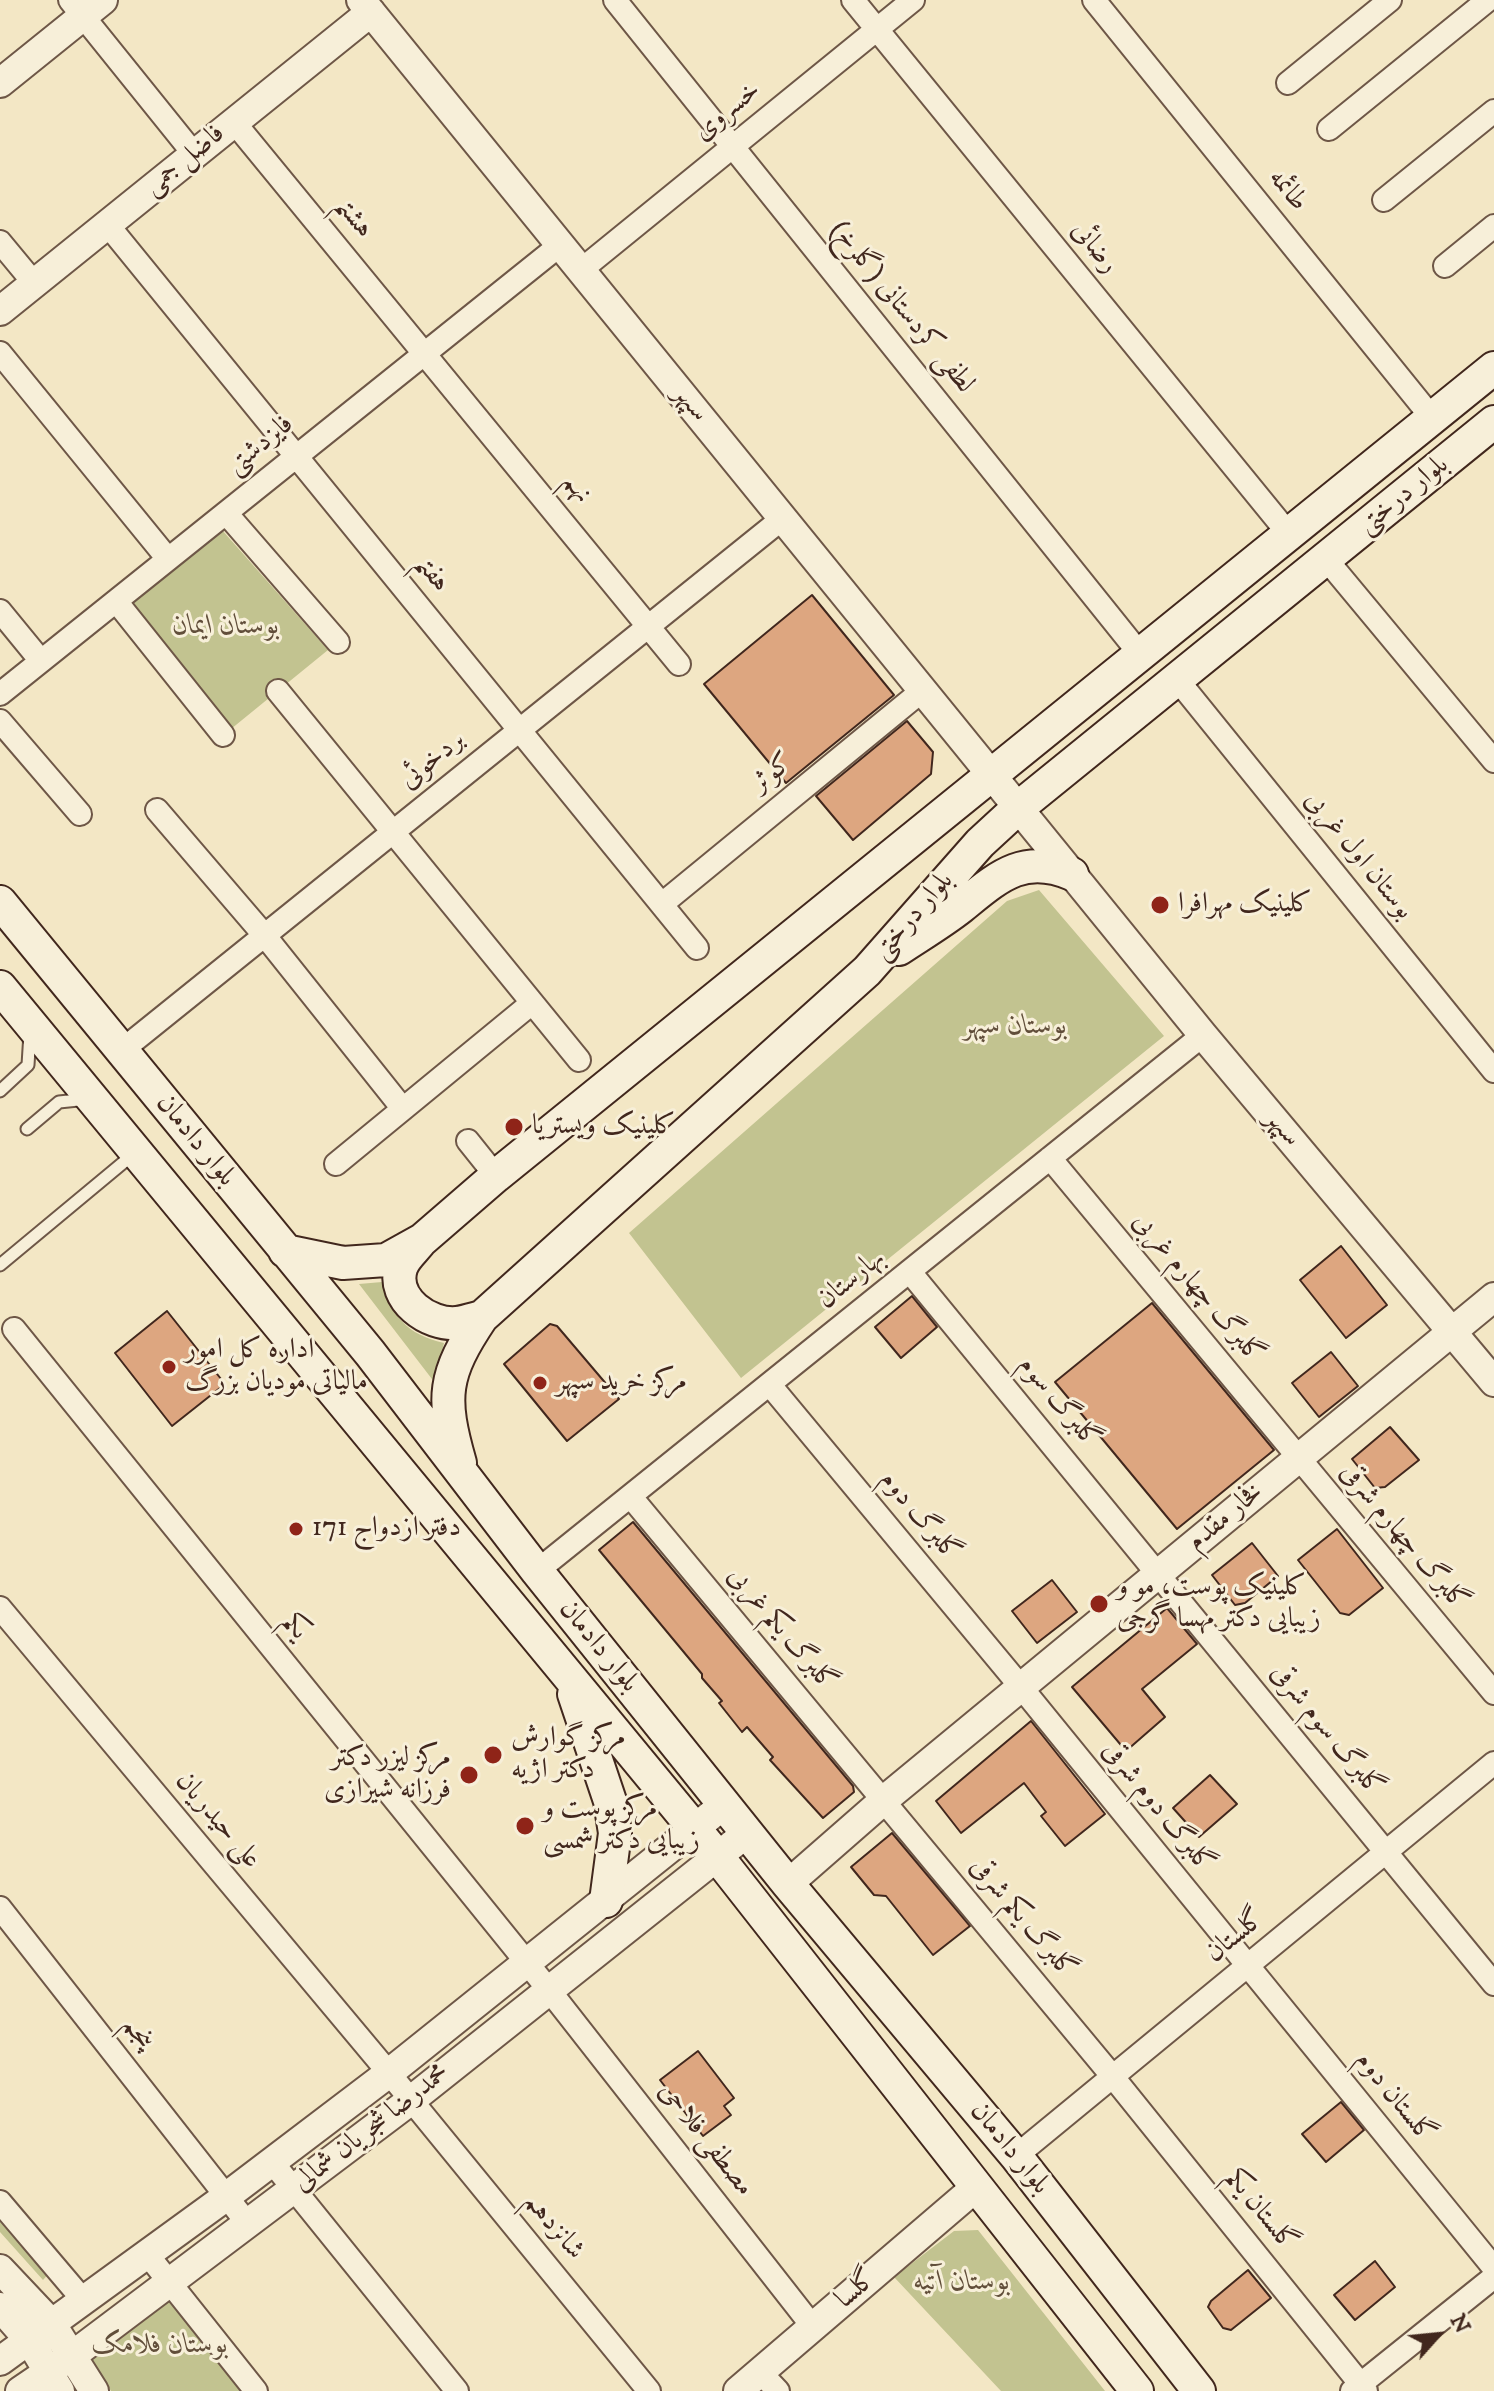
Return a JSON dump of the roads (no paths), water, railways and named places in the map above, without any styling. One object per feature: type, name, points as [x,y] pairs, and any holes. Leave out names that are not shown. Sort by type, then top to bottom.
[{"type":"main road","name":"بلوار درختی","points":[[285,1251],[343,1263],[370,1262],[386,1260],[422,1240],[496,1176],[991,773],[1494,368]]},
{"type":"main road","name":"بلوار درختی","points":[[466,1481],[451,1432],[446,1401],[457,1358],[482,1317],[867,971],[980,843],[1018,808],[1107,733],[1494,424]]},
{"type":"main road","points":[[1082,702],[1107,733]]},
{"type":"main road","points":[[885,861],[928,842],[937,844],[947,860],[931,896]]},
{"type":"main road","points":[[867,971],[1002,876],[1040,864],[1072,874]]},
{"type":"main road","name":"بلوار دادمان","points":[[0,902],[370,1353],[537,1571],[788,1884],[1016,2156],[1199,2391]]},
{"type":"main road","name":"بلوار دادمان","points":[[0,987],[717,1856],[1137,2391]]},
{"type":"main road","points":[[422,1240],[402,1266],[400,1275],[402,1291],[412,1306],[441,1322],[456,1323],[482,1317]]},
{"type":"main road","points":[[568,1676],[610,1801],[615,1833],[606,1901]]},
{"type":"street","name":"لطفی کردستانی (گلرخ)","points":[[615,0],[1140,654]]},
{"type":"street","name":"رضائی","points":[[853,0],[1288,533]]},
{"type":"street","name":"خسروی","points":[[581,270],[913,0]]},
{"type":"street","name":"طائمه","points":[[1094,0],[1433,419]]},
{"type":"street","points":[[1288,83],[1390,0]]},
{"type":"street","points":[[1329,129],[1488,0],[1494,7]]},
{"type":"street","points":[[0,83],[85,5],[194,154]]},
{"type":"street","name":"فاضل جمی","points":[[0,311],[234,122],[366,6]]},
{"type":"street","name":"سپهر","points":[[366,6],[1203,1035],[1494,1382]]},
{"type":"street","points":[[1384,200],[1494,111]]},
{"type":"street","name":"هشتم","points":[[234,122],[425,353]]},
{"type":"street","name":"هفتم","points":[[107,224],[520,730]]},
{"type":"street","points":[[1445,266],[1494,226]]},
{"type":"street","points":[[0,242],[34,283]]},
{"type":"street","name":"فایزدشتی","points":[[0,694],[560,245]]},
{"type":"street","points":[[0,353],[168,559]]},
{"type":"street","name":"نهم","points":[[425,353],[679,664]]},
{"type":"street","points":[[226,513],[338,642]]},
{"type":"street","name":"بردخوئی","points":[[121,1051],[783,518]]},
{"type":"street","points":[[1326,559],[1494,761]]},
{"type":"street","points":[[116,601],[223,735]]},
{"type":"street","points":[[0,611],[41,661]]},
{"type":"street","name":"بوستان اول غربی","points":[[1176,678],[1494,1071]]},
{"type":"street","name":"کوثر","points":[[662,904],[923,690]]},
{"type":"street","points":[[278,691],[579,1060]]},
{"type":"street","points":[[0,721],[80,814]]},
{"type":"street","points":[[520,730],[697,948]]},
{"type":"street","points":[[157,810],[265,936],[403,1109]]},
{"type":"street","points":[[336,1164],[532,1003]]},
{"type":"street","name":"بهارستان","points":[[537,1571],[1203,1035]]},
{"type":"street","points":[[468,1141],[496,1176]]},
{"type":"street","name":"گلبرگ چهارم غربی","points":[[1050,1158],[1298,1459]]},
{"type":"street","name":"گلبرگ سوم","points":[[910,1272],[1159,1573]]},
{"type":"street","name":"فخار مقدم","points":[[788,1884],[884,1800],[1494,1297]]},
{"type":"street","name":"یکم","points":[[14,1329],[549,1990]]},
{"type":"street","name":"گلبرگ دوم","points":[[770,1385],[1021,1687]]},
{"type":"street","name":"گلبرگ چهارم شرقی","points":[[1298,1459],[1494,1693]]},
{"type":"street","name":"گلبرگ یکم غربی","points":[[631,1497],[884,1800]]},
{"type":"street","name":"گلبرگ سوم شرقی","points":[[1159,1573],[1494,1984]]},
{"type":"street","name":"علی حیدریان","points":[[0,1608],[410,2101]]},
{"type":"street","name":"گلبرگ دوم شرقی","points":[[1021,1687],[1247,1966]]},
{"type":"street","name":"گلستان","points":[[1016,2156],[1494,1763]]},
{"type":"street","name":"گلبرگ یکم شرقی","points":[[884,1800],[1113,2077]]},
{"type":"street","name":"محمدرضا شجریان شمالی","points":[[0,2361],[227,2196],[389,2073],[725,1804]]},
{"type":"street","name":"محمدرضا شجریان شمالی","points":[[20,2391],[55,2381],[73,2355],[410,2101],[747,1833]]},
{"type":"street","name":"پنجم","points":[[0,1908],[248,2224]]},
{"type":"street","name":"گلستان دوم","points":[[1247,1966],[1494,2268]]},
{"type":"street","name":"مصطفی فلاحی","points":[[549,1990],[813,2327]]},
{"type":"street","name":"گلستان یکم","points":[[1113,2077],[1360,2388]]},
{"type":"street","name":"شانزدهم","points":[[410,2101],[649,2391]]},
{"type":"street","points":[[272,2162],[457,2391]]},
{"type":"street","name":"گلسا","points":[[738,2391],[769,2382],[813,2327],[975,2188]]},
{"type":"street","points":[[0,2202],[84,2301]]},
{"type":"street","points":[[147,2254],[256,2391]]},
{"type":"street","points":[[0,2269],[40,2332],[55,2381]]},
{"type":"street","points":[[1360,2388],[1494,2277]]},
{"type":"street","points":[[0,2307],[73,2355],[94,2391]]},
{"type":"lane","points":[[0,1091],[28,1065],[31,1025]]},
{"type":"lane","points":[[27,1129],[59,1102],[92,1099]]},
{"type":"lane","points":[[0,1265],[136,1152]]},
{"type":"place","name":"کلینیک مهرافرا","points":[[1160,905]]},
{"type":"place","name":"کلینیک ویستریا","points":[[514,1127]]},
{"type":"place","name":"اداره کل امور مالیاتی مودیان بزرگ","points":[[169,1367]]},
{"type":"place","name":"مرکز خرید سپهر","points":[[540,1383]]},
{"type":"place","name":"دفتر ازدواج 171","points":[[296,1529]]},
{"type":"place","name":"کلینیک پوست، مو و زیبایی دکتر مهسا گرجی","points":[[1099,1604]]},
{"type":"place","name":"مرکز گوارش دکتر اژیه","points":[[493,1755]]},
{"type":"place","name":"مرکز لیزر دکتر فرزانه شیرازی","points":[[469,1775]]},
{"type":"place","name":"مرکز پوست و زیبایی دکتر شمسی","points":[[525,1826]]},
{"type":"park label","name":"بوستان ایمان","points":[[226,627]]},
{"type":"park label","name":"بوستان سپهر","points":[[1015,1027]]},
{"type":"park label","name":"بوستان آتیه","points":[[962,2283]]},
{"type":"park label","name":"بوستان فلامک","points":[[160,2346]]}]
